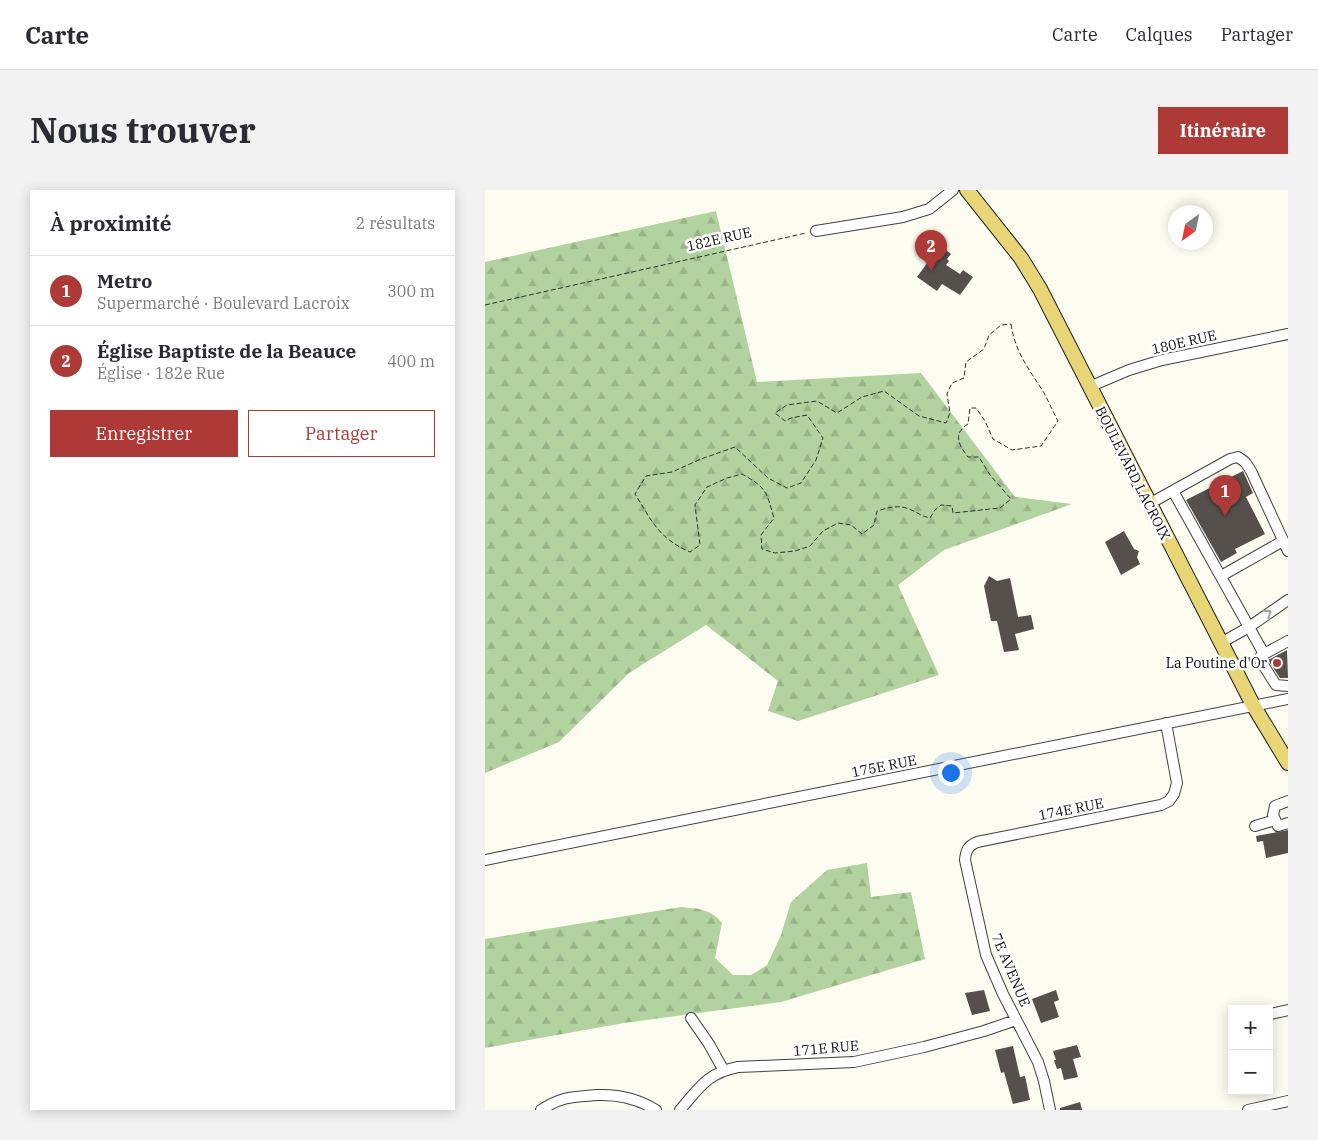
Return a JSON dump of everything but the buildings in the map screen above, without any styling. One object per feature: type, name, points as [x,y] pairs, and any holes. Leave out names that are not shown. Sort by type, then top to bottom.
[{"type":"main road","name":"BOULEVARD LACROIX","points":[[967,190],[1021,258],[1040,289],[1253,705],[1288,762]]},
{"type":"street","points":[[816,231],[903,217],[929,209],[953,190]]},
{"type":"street","name":"180E RUE","points":[[1089,387],[1129,370],[1162,360],[1288,334]]},
{"type":"street","points":[[1149,504],[1230,459],[1237,457],[1245,462],[1251,471],[1288,551]]},
{"type":"street","points":[[1173,491],[1264,654]]},
{"type":"street","points":[[1221,576],[1283,541]]},
{"type":"street","points":[[1221,643],[1249,627],[1288,600]]},
{"type":"street","points":[[1288,641],[1260,657],[1274,683],[1281,687],[1288,686]]},
{"type":"street","name":"175E RUE","points":[[485,860],[1288,699]]},
{"type":"street","name":"174E RUE","points":[[977,842],[1152,807],[1169,801],[1174,794],[1177,783],[1166,723]]},
{"type":"street","points":[[1288,801],[1275,806],[1273,814],[1278,826],[1288,823]]},
{"type":"street","points":[[1255,826],[1275,820]]},
{"type":"street","name":"7E AVENUE","points":[[977,842],[969,846],[965,860],[982,942],[1003,994],[1038,1062],[1050,1110]]},
{"type":"street","points":[[1273,1014],[1288,1010]]},
{"type":"street","points":[[691,1018],[709,1044],[724,1071]]},
{"type":"street","name":"171E RUE","points":[[680,1110],[714,1074],[724,1071],[738,1068],[854,1062],[924,1047],[984,1031],[1016,1020]]},
{"type":"street","points":[[541,1110],[555,1102],[574,1096],[609,1094],[635,1099],[656,1110]]},
{"type":"street","points":[[1248,1110],[1288,1101]]},
{"type":"path","name":"182E RUE","points":[[485,305],[816,231]]},
{"type":"path","points":[[1011,324],[1021,357],[1045,394],[1058,421],[1041,446],[1012,450],[993,439],[985,421],[976,408],[970,408],[968,424],[959,432],[959,445],[968,457],[979,457],[990,475],[1011,499],[1000,508],[953,513],[952,506],[941,505],[929,518],[907,508],[892,507],[877,511],[874,525],[862,534],[851,525],[838,523],[823,531],[809,546],[795,551],[775,553],[762,549],[761,536],[774,518],[767,494],[758,483],[742,474],[707,487],[695,505],[700,545],[690,552],[674,545],[661,534],[635,494],[647,476],[672,472],[701,458],[735,447],[768,478],[787,488],[801,483],[816,460],[823,438],[807,415],[785,421],[775,413],[787,404],[817,402],[837,413],[862,398],[884,391],[919,416],[946,423],[950,413],[947,394],[952,383],[964,378],[966,362],[984,349],[989,335],[1001,325],[1011,324]]},
{"type":"green space","points":[[716,211],[757,382],[921,373],[1015,497],[1072,504],[944,550],[898,585],[939,675],[798,721],[768,711],[778,681],[706,625],[629,673],[559,742],[485,773],[485,262]]},
{"type":"green space","points":[[867,863],[871,897],[911,892],[925,959],[781,1002],[624,1023],[485,1048],[485,939],[681,907],[693,908],[713,914],[722,923],[715,958],[733,975],[751,975],[767,965],[781,935],[791,902],[827,870]]},
{"type":"place","name":"Église Baptiste de la Beauce","points":[[931,271]]},
{"type":"place","name":"Metro","points":[[1225,516]]},
{"type":"place","name":"La Poutine d'Or","points":[[1277,663]]}]
